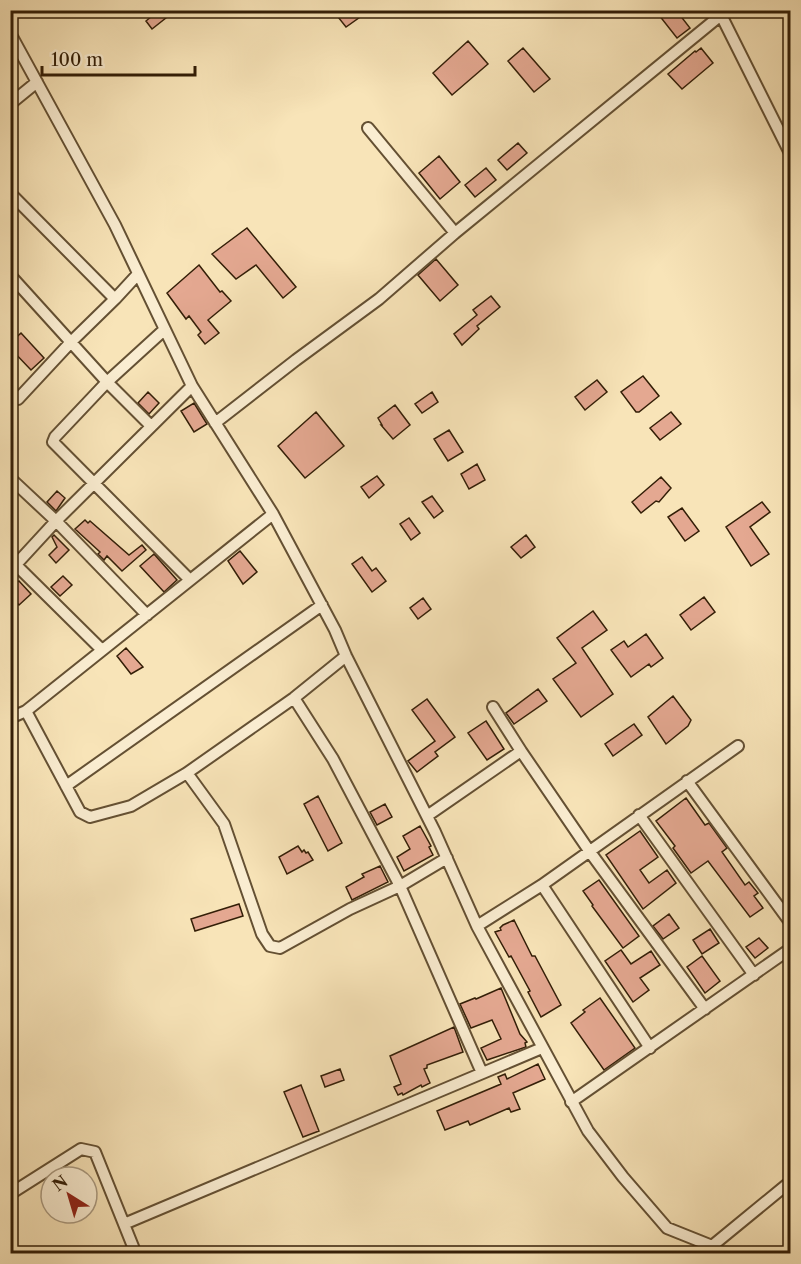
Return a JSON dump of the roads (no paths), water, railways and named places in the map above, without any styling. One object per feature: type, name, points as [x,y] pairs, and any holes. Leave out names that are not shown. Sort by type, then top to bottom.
[{"type":"street","points":[[215,423],[379,299],[720,13],[790,153]]},
{"type":"street","points":[[10,33],[115,225],[192,386],[273,514],[322,605],[427,816],[477,926],[588,1131],[623,1177],[667,1227],[712,1246],[790,1182]]},
{"type":"street","points":[[10,104],[37,82]]},
{"type":"street","points":[[368,129],[455,233]]},
{"type":"street","points":[[10,193],[115,299]]},
{"type":"street","points":[[10,399],[18,399],[138,274]]},
{"type":"street","points":[[10,275],[107,382],[151,426]]},
{"type":"street","points":[[164,330],[107,382],[55,437],[53,442],[190,580]]},
{"type":"street","points":[[102,650],[12,565],[192,386]]},
{"type":"street","points":[[10,478],[56,520],[147,615]]},
{"type":"street","points":[[10,718],[26,711],[273,514]]},
{"type":"street","points":[[66,786],[322,605]]},
{"type":"street","points":[[26,711],[80,812],[90,817],[131,806],[187,773],[294,698],[346,656]]},
{"type":"street","points":[[294,698],[333,759],[400,886],[482,1073]]},
{"type":"street","points":[[493,707],[590,852],[705,1009]]},
{"type":"street","points":[[477,926],[590,852],[738,746]]},
{"type":"street","points":[[427,816],[521,750]]},
{"type":"street","points":[[187,773],[224,824],[262,934],[270,945],[280,948],[350,909],[400,886],[447,858]]},
{"type":"street","points":[[687,781],[790,922]]},
{"type":"street","points":[[639,815],[754,975]]},
{"type":"street","points":[[542,885],[650,1048]]},
{"type":"street","points":[[571,1102],[790,949]]},
{"type":"street","points":[[124,1224],[542,1048]]},
{"type":"street","points":[[10,1194],[81,1149],[94,1152],[136,1254]]}]
